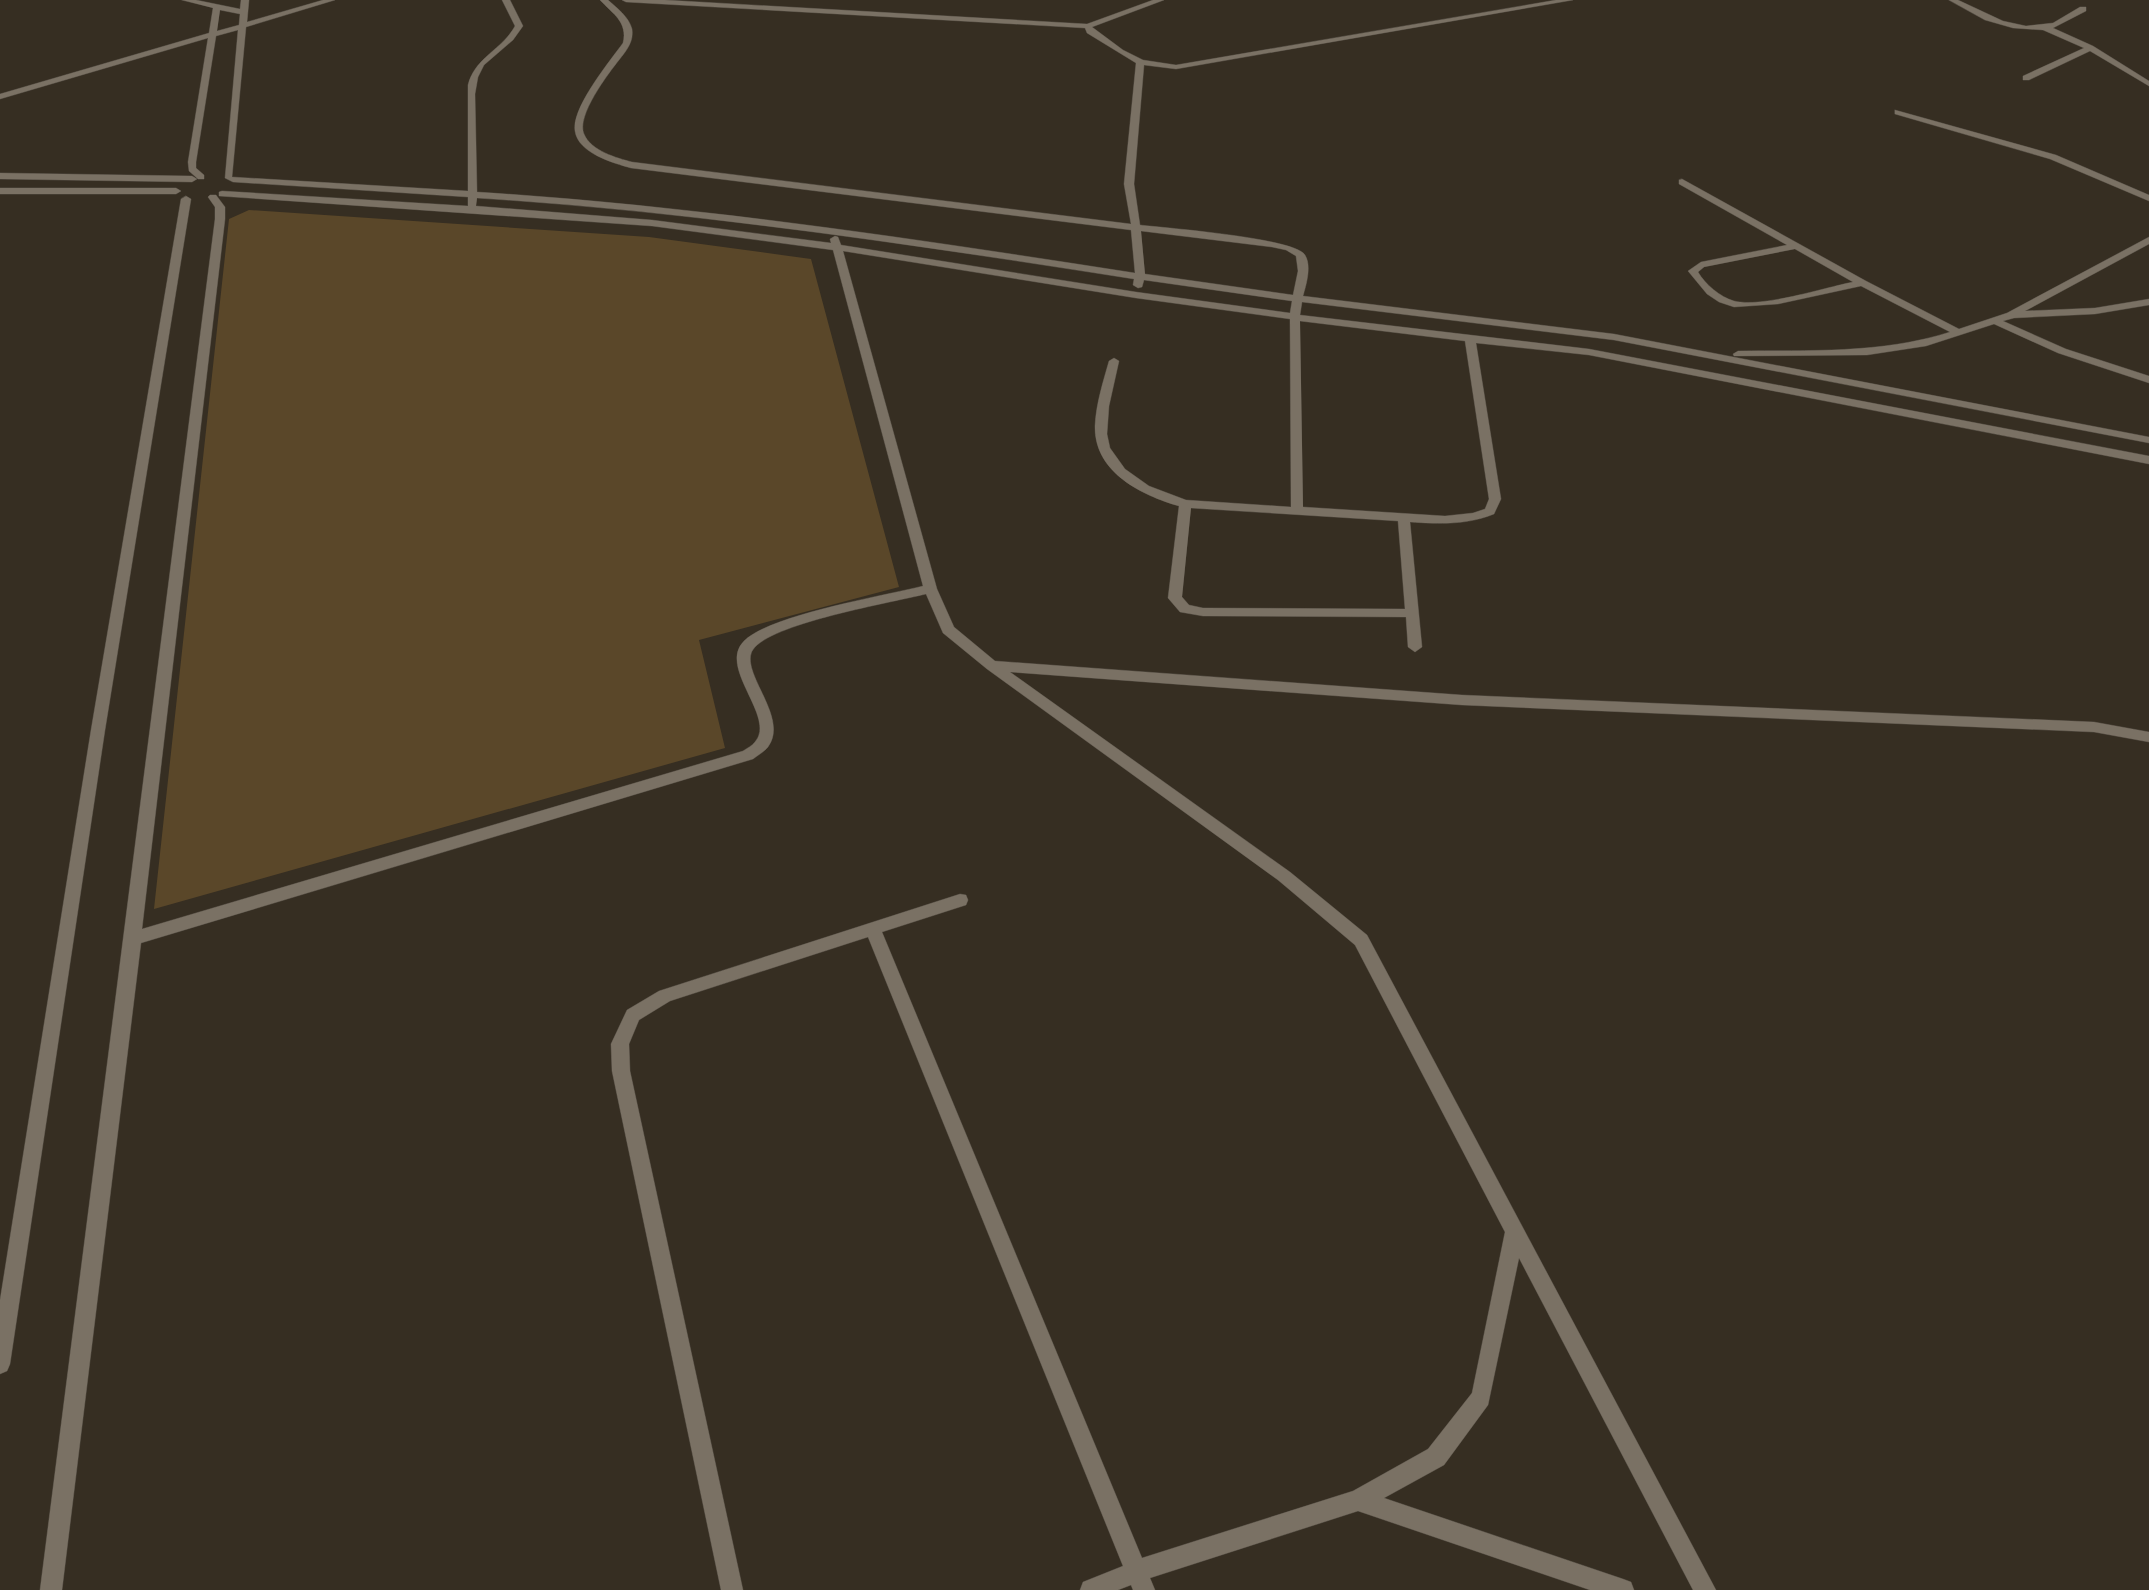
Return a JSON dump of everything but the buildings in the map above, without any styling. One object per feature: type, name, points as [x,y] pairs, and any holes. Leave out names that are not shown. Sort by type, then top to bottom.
[{"type":"lane","points":[[186,0],[242,12]]},
{"type":"lane","points":[[223,176],[245,0]]},
{"type":"lane","points":[[0,97],[211,37],[332,0]]},
{"type":"lane","points":[[472,209],[471,103],[473,83],[475,73],[484,60],[516,33],[519,26],[506,0]]},
{"type":"lane","points":[[604,0],[629,24],[630,34],[578,120],[579,132],[589,145],[609,158],[631,165],[773,184],[1264,243],[1291,249],[1300,254],[1302,260],[1295,317],[1297,511]]},
{"type":"lane","points":[[626,0],[1088,26],[1160,0]]},
{"type":"lane","points":[[1088,26],[1090,31],[1140,63],[1150,67],[1176,67],[1569,0]]},
{"type":"lane","points":[[1953,0],[1971,12],[2019,26],[2044,27],[2061,22],[2082,9]]},
{"type":"lane","points":[[0,1364],[98,730],[199,197],[192,162],[217,7]]},
{"type":"lane","points":[[2044,27],[2090,48],[2149,84]]},
{"type":"lane","points":[[2026,78],[2090,48]]},
{"type":"lane","points":[[1136,295],[1140,276],[1136,228],[1128,184],[1135,134],[1140,63]]},
{"type":"lane","points":[[1898,112],[2053,157],[2149,198]]},
{"type":"lane","points":[[0,176],[196,178],[223,176],[651,208],[834,231],[1296,299],[1604,336],[1704,355],[1846,367],[2149,440]]},
{"type":"lane","points":[[199,197],[234,186],[235,182],[223,176]]},
{"type":"lane","points":[[1682,182],[1862,283],[1960,333]]},
{"type":"lane","points":[[0,191],[199,197],[472,209],[652,223],[837,248],[1136,295],[1295,317],[1589,352],[2149,460]]},
{"type":"lane","points":[[51,1590],[133,939],[220,219],[220,207],[199,197]]},
{"type":"lane","points":[[834,231],[837,248],[930,589],[948,630],[992,666],[1284,876],[1361,940],[1704,1590]]},
{"type":"lane","points":[[1704,355],[1846,367],[1901,348],[1960,333],[2011,315],[2148,241]]},
{"type":"lane","points":[[1798,246],[1700,264],[1693,272],[1695,277],[1719,298],[1734,304],[1756,304],[1862,283]]},
{"type":"lane","points":[[2011,315],[2095,312],[2149,302]]},
{"type":"lane","points":[[1995,321],[2062,351],[2149,380]]},
{"type":"lane","points":[[1114,361],[1103,406],[1101,434],[1117,468],[1131,480],[1158,495],[1186,504],[1445,520],[1475,517],[1490,511],[1495,499],[1470,338]]},
{"type":"lane","points":[[1844,400],[1846,367]]},
{"type":"lane","points":[[1186,504],[1175,598],[1184,609],[1204,612],[1412,613]]},
{"type":"lane","points":[[1404,518],[1415,647]]},
{"type":"lane","points":[[133,939],[748,755],[763,744],[768,727],[743,662],[747,646],[759,636],[783,625],[930,589]]},
{"type":"lane","points":[[992,666],[1462,700],[2094,728],[2149,737]]},
{"type":"lane","points":[[732,1590],[621,1071],[620,1044],[633,1014],[665,996],[960,900]]},
{"type":"lane","points":[[873,929],[1140,1580]]},
{"type":"lane","points":[[1091,1590],[1140,1580],[1358,1500],[1436,1457],[1481,1398],[1515,1231]]},
{"type":"lane","points":[[1358,1500],[1623,1590]]},
{"type":"shaded area","points":[[249,210],[649,237],[811,259],[899,587],[699,640],[725,748],[154,909],[229,219]]}]
